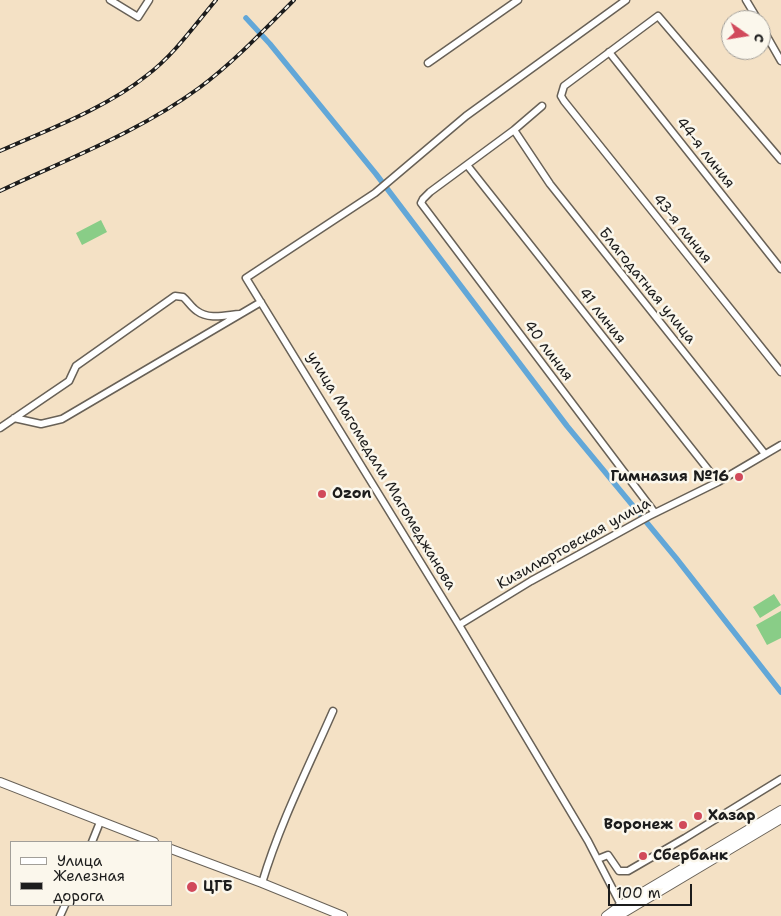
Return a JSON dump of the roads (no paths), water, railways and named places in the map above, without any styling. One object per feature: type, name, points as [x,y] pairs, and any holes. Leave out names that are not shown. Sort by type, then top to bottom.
[{"type":"main road","points":[[0,782],[151,841]]},
{"type":"main road","points":[[606,916],[625,911],[781,810]]},
{"type":"main road","points":[[615,916],[781,819]]},
{"type":"main road","points":[[172,849],[343,916]]},
{"type":"street","points":[[110,0],[138,17],[149,0]]},
{"type":"street","points":[[428,63],[518,0]]},
{"type":"street","name":"улица Магомедали Магомеджановa","points":[[625,911],[598,859],[459,625],[246,278],[375,193],[466,116],[626,0]]},
{"type":"street","points":[[609,52],[658,16],[781,160]]},
{"type":"street","points":[[771,43],[781,60]]},
{"type":"street","name":"43-я линия","points":[[609,52],[564,86],[561,96],[781,372]]},
{"type":"street","name":"44-я линия","points":[[609,52],[781,269]]},
{"type":"street","points":[[467,165],[514,130],[542,106]]},
{"type":"street","name":"Благодатная улица","points":[[514,130],[550,184],[765,454]]},
{"type":"street","name":"40 линия","points":[[467,165],[422,199],[421,203],[652,514]]},
{"type":"street","name":"41 линия","points":[[467,165],[718,482]]},
{"type":"street","points":[[0,428],[69,381],[76,366],[175,296],[182,297],[203,315],[240,314]]},
{"type":"street","points":[[14,418],[41,424],[62,420],[261,302]]},
{"type":"street","name":"Кизилюртовская улица","points":[[459,625],[530,581],[652,514],[718,482],[781,445]]},
{"type":"street","points":[[262,883],[267,864],[296,793],[334,711]]},
{"type":"street","points":[[598,859],[608,856],[619,871],[628,871],[781,779]]},
{"type":"street","points":[[92,841],[100,822]]},
{"type":"waterway","points":[[246,18],[270,44],[376,174],[567,426],[676,558],[781,692]]},
{"type":"railway","points":[[0,151],[76,118],[130,88],[166,59],[216,0]]},
{"type":"railway","points":[[0,191],[102,144],[176,104],[224,68],[294,0]]},
{"type":"place","name":"Гимназия №16","points":[[739,477]]},
{"type":"place","name":"Ozon","points":[[322,494]]},
{"type":"place","name":"Хазар","points":[[698,816]]},
{"type":"place","name":"Воронеж","points":[[683,825]]},
{"type":"place","name":"Сбербанк","points":[[643,856]]},
{"type":"place","name":"ЦГБ","points":[[192,887]]}]
